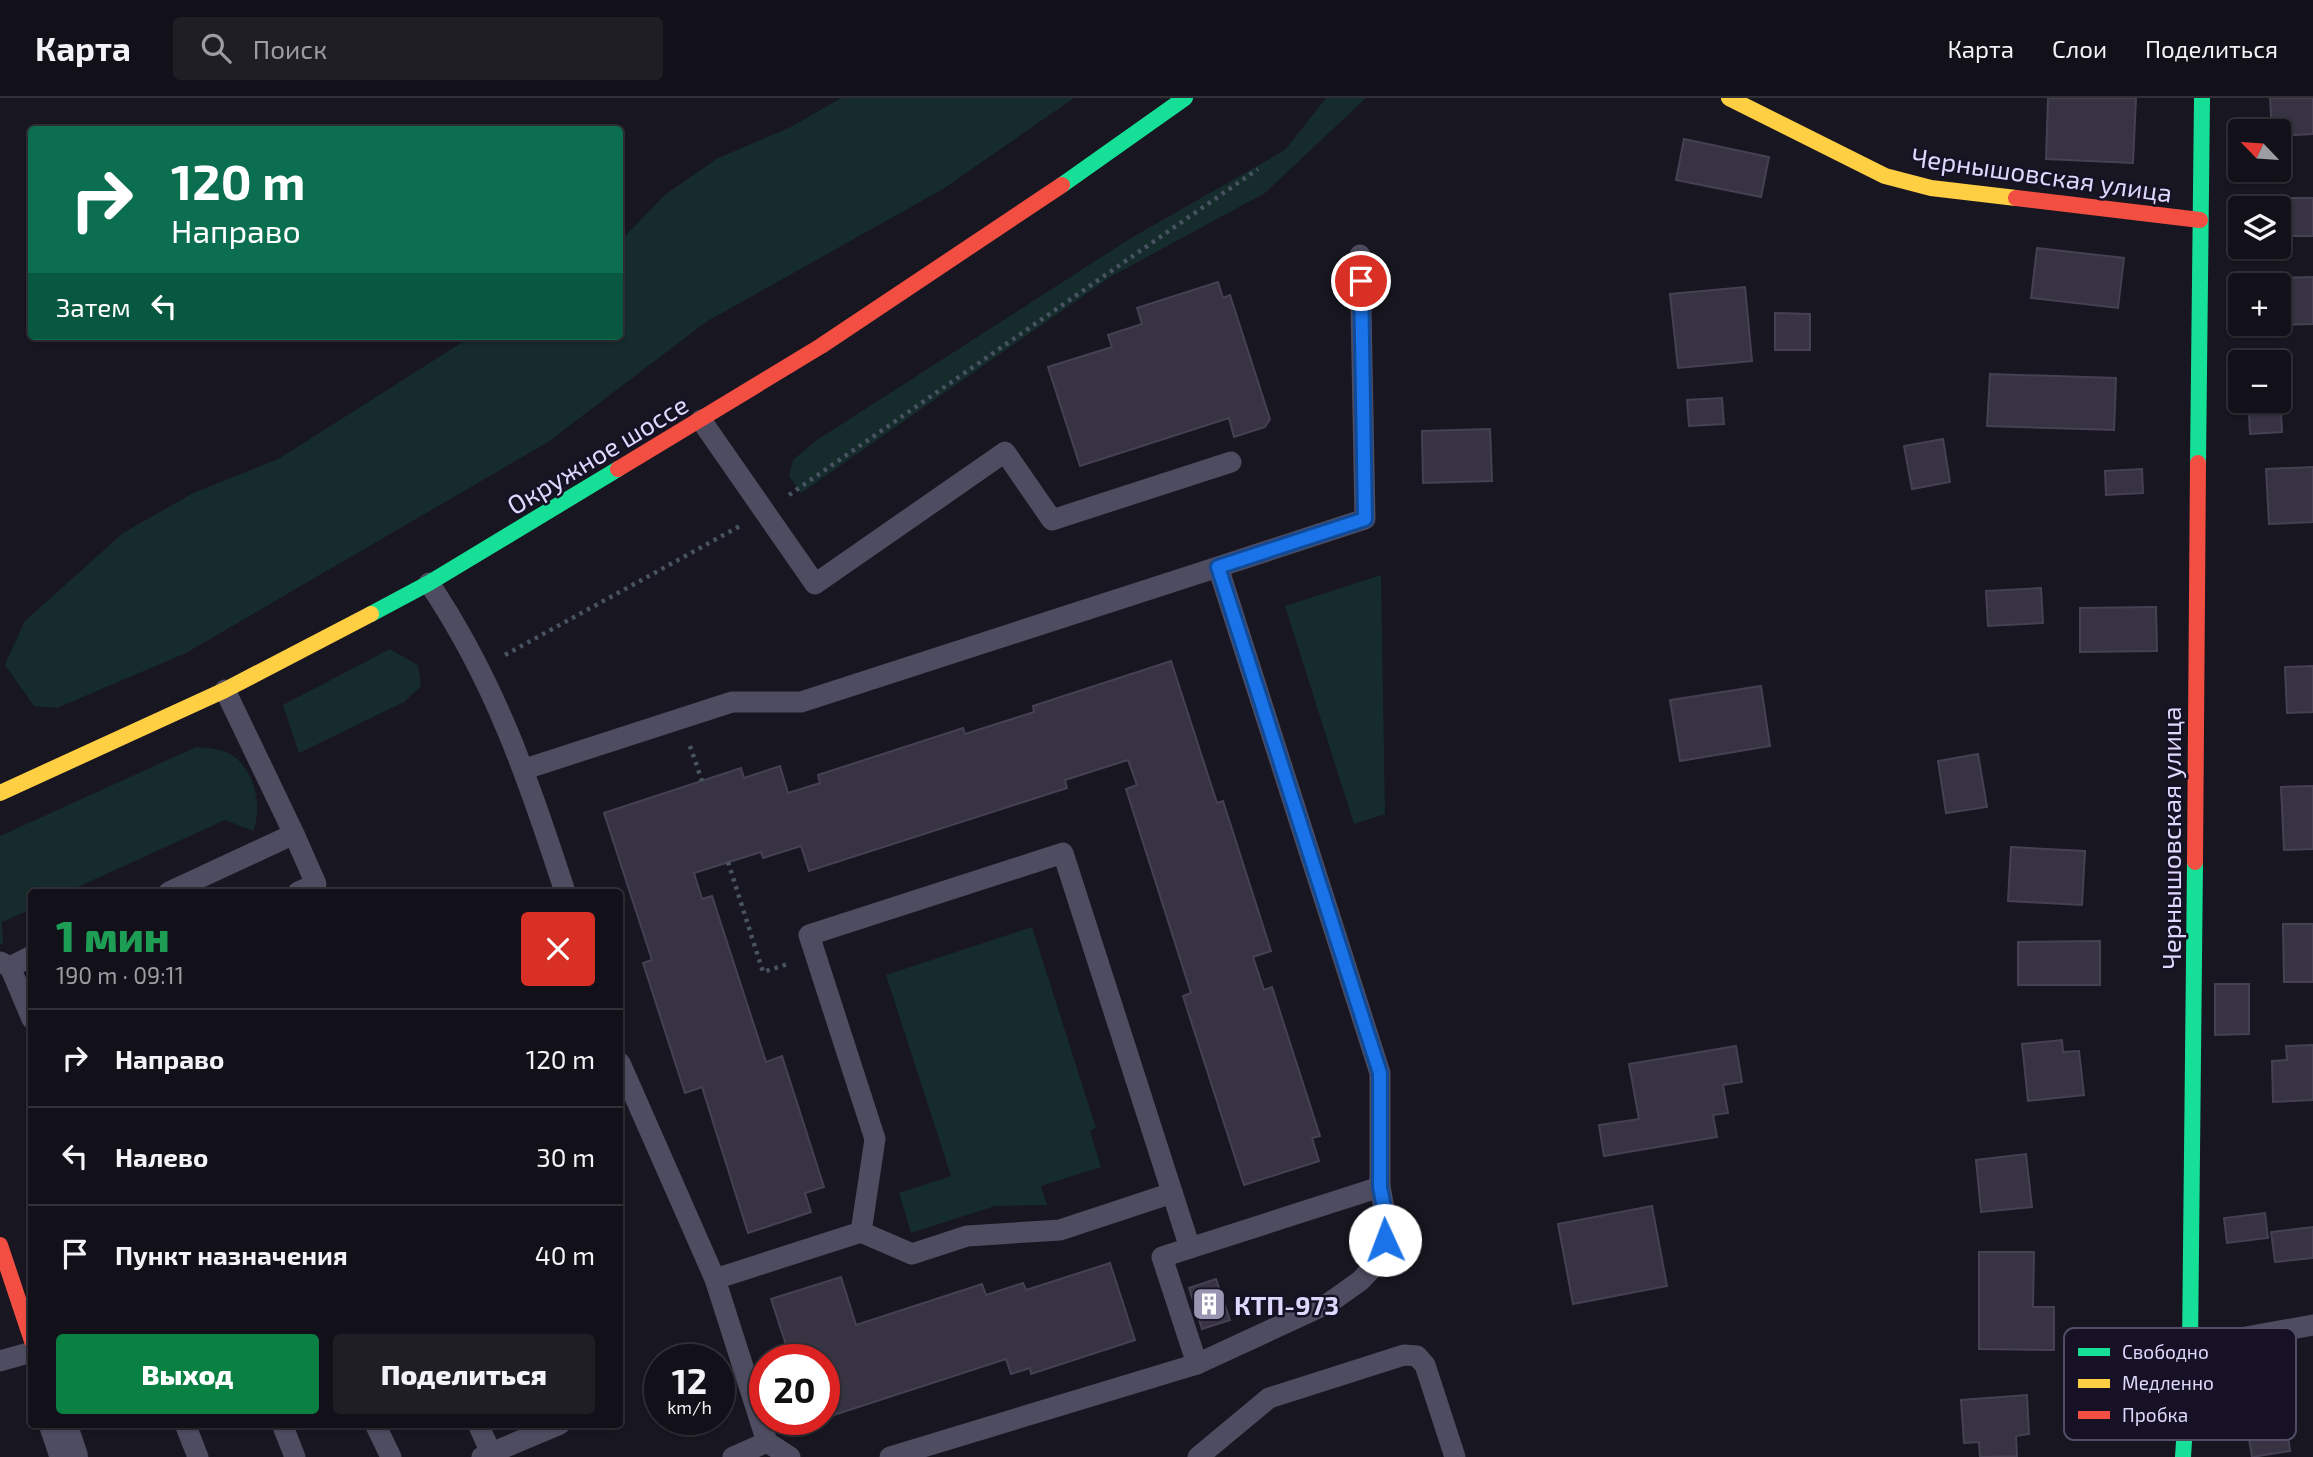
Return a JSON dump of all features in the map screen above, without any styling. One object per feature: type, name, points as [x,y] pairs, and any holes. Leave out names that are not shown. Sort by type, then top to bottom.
[{"type":"street","name":"Окружное шоссе","points":[[0,793],[225,690],[429,583],[821,346],[1001,228],[1185,98]]},
{"type":"street","name":"Чернышовская улица","points":[[1729,98],[1885,176],[1931,188],[2200,220]]},
{"type":"street","name":"Чернышовская улица","points":[[2190,1328],[2202,98]]},
{"type":"street","points":[[0,1245],[28,1329]]},
{"type":"street","points":[[59,1428],[69,1457]]},
{"type":"lane","points":[[525,769],[732,702],[801,702],[1365,519],[1360,255]]},
{"type":"lane","points":[[701,420],[815,584],[1005,452],[1052,520],[1231,463]]},
{"type":"lane","points":[[890,1457],[1197,1364],[1329,1303],[1360,1281],[1383,1257],[1387,1224],[1380,1187],[1380,1073],[1218,567]]},
{"type":"lane","points":[[429,583],[460,629],[525,769],[564,889]]},
{"type":"lane","points":[[225,690],[294,834],[312,889]]},
{"type":"lane","points":[[175,889],[294,834]]},
{"type":"lane","points":[[862,1232],[875,1139],[809,935],[1063,853],[1190,1248]]},
{"type":"lane","points":[[28,957],[5,964],[28,1014]]},
{"type":"lane","points":[[623,1070],[715,1279],[767,1442],[790,1457]]},
{"type":"lane","points":[[1197,1364],[1162,1257],[1380,1187]]},
{"type":"lane","points":[[715,1279],[862,1232],[912,1254],[967,1236],[1060,1230],[1172,1193]]},
{"type":"lane","points":[[0,1317],[22,1311]]},
{"type":"lane","points":[[0,1361],[28,1353]]},
{"type":"lane","points":[[1198,1457],[1269,1398],[1404,1355],[1417,1356],[1425,1365],[1455,1457]]},
{"type":"lane","points":[[187,1428],[198,1457]]},
{"type":"lane","points":[[284,1428],[295,1457]]},
{"type":"lane","points":[[377,1428],[391,1457]]},
{"type":"lane","points":[[479,1428],[486,1455],[550,1428]]},
{"type":"lane","points":[[733,1457],[767,1442]]},
{"type":"path","points":[[480,668],[765,512],[1258,169]]},
{"type":"path","points":[[728,863],[763,972],[816,955]]},
{"type":"green space","points":[[841,98],[1074,98],[943,189],[706,322],[548,442],[186,653],[57,708],[34,706],[5,665],[24,622],[123,533],[193,493],[280,458],[466,340],[623,340],[623,238],[666,194],[718,158],[791,127]]},
{"type":"green space","points":[[1326,98],[1366,98],[1265,193],[1112,276],[801,493],[789,476],[793,460],[817,440],[1131,238],[1285,150]]},
{"type":"green space","points":[[1381,575],[1385,814],[1354,824],[1285,606]]},
{"type":"green space","points":[[390,649],[418,665],[421,686],[404,702],[299,753],[283,705]]},
{"type":"green space","points":[[196,747],[223,751],[237,759],[249,774],[256,793],[257,813],[253,831],[225,820],[74,889],[28,889],[28,910],[2,922],[3,945],[0,943],[0,836]]},
{"type":"green space","points":[[1032,927],[1096,1128],[1090,1131],[1101,1167],[1041,1186],[1047,1205],[995,1206],[911,1233],[899,1193],[951,1176],[886,975]]},
{"type":"building","points":[[2048,98],[2136,98],[2133,163],[2046,159]]},
{"type":"building","points":[[2270,98],[2313,98],[2313,134],[2291,135],[2291,119],[2271,119]]},
{"type":"building","points":[[1684,139],[1769,157],[1761,197],[1676,180]]},
{"type":"building","points":[[2291,198],[2313,198],[2313,236],[2291,236]]},
{"type":"building","points":[[2037,248],[2124,258],[2118,308],[2031,298]]},
{"type":"building","points":[[2313,277],[2313,324],[2291,325],[2291,278]]},
{"type":"building","points":[[1218,282],[1223,298],[1230,295],[1270,419],[1265,427],[1234,437],[1229,418],[1080,466],[1048,367],[1112,347],[1108,335],[1142,324],[1137,308]]},
{"type":"building","points":[[1745,287],[1752,361],[1678,368],[1670,294]]},
{"type":"building","points":[[1775,313],[1810,314],[1810,350],[1775,350]]},
{"type":"building","points":[[1990,374],[2116,378],[2114,430],[1987,426]]},
{"type":"building","points":[[1722,398],[1724,424],[1689,426],[1687,400]]},
{"type":"building","points":[[2249,413],[2281,413],[2282,432],[2250,434]]},
{"type":"building","points":[[1490,429],[1492,481],[1423,483],[1422,431]]},
{"type":"building","points":[[1943,439],[1950,482],[1912,489],[1904,446]]},
{"type":"building","points":[[2313,467],[2313,522],[2269,524],[2266,469]]},
{"type":"building","points":[[2142,469],[2143,493],[2106,495],[2105,471]]},
{"type":"building","points":[[2041,588],[2043,623],[1988,626],[1986,591]]},
{"type":"building","points":[[2156,607],[2157,651],[2080,652],[2080,608]]},
{"type":"building","points":[[1171,661],[1217,803],[1223,801],[1271,951],[1253,957],[1264,990],[1272,987],[1320,1136],[1312,1138],[1319,1161],[1244,1185],[1183,996],[1191,993],[1126,789],[1137,785],[1128,760],[1065,780],[1067,788],[809,871],[801,846],[763,858],[761,852],[694,873],[702,899],[712,896],[766,1062],[782,1056],[824,1187],[805,1193],[811,1212],[748,1233],[702,1087],[685,1093],[643,963],[652,960],[604,813],[741,768],[744,778],[780,766],[788,793],[820,783],[818,775],[963,728],[965,734],[1034,712],[1033,706]]},
{"type":"building","points":[[2313,666],[2313,712],[2287,713],[2285,667]]},
{"type":"building","points":[[1761,686],[1770,746],[1680,761],[1670,700]]},
{"type":"building","points":[[1978,754],[1987,807],[1946,813],[1938,761]]},
{"type":"building","points":[[2313,786],[2313,849],[2284,850],[2281,787]]},
{"type":"building","points":[[2011,847],[2085,851],[2082,905],[2008,901]]},
{"type":"building","points":[[2283,924],[2313,924],[2313,982],[2284,982]]},
{"type":"building","points":[[2100,941],[2100,985],[2018,985],[2018,942]]},
{"type":"building","points":[[2215,984],[2249,984],[2249,1034],[2215,1035]]},
{"type":"building","points":[[2062,1040],[2063,1052],[2079,1051],[2084,1095],[2028,1101],[2022,1044]]},
{"type":"building","points":[[2313,1045],[2313,1100],[2273,1102],[2272,1061],[2287,1060],[2286,1046]]},
{"type":"building","points":[[1736,1046],[1742,1082],[1723,1085],[1728,1113],[1713,1115],[1717,1137],[1604,1156],[1599,1125],[1639,1119],[1629,1064]]},
{"type":"building","points":[[2026,1154],[2032,1207],[1981,1212],[1976,1160]]},
{"type":"building","points":[[1652,1206],[1667,1286],[1573,1304],[1558,1224]]},
{"type":"building","points":[[2265,1213],[2268,1238],[2227,1243],[2224,1218]]},
{"type":"building","points":[[2313,1227],[2313,1258],[2275,1262],[2271,1232]]},
{"type":"building","points":[[1979,1252],[2034,1252],[2033,1307],[2054,1307],[2054,1350],[1979,1349]]},
{"type":"building","points":[[1110,1263],[1135,1340],[1031,1374],[1030,1368],[1011,1374],[1006,1359],[840,1413],[840,1344],[786,1344],[771,1299],[841,1277],[856,1325],[982,1284],[986,1295],[1023,1283],[1026,1290]]},
{"type":"building","name":"КТП-973","points":[[1216,1279],[1230,1320],[1202,1329],[1189,1288]]},
{"type":"building","points":[[2027,1395],[2029,1434],[2016,1436],[2017,1456],[1980,1457],[1979,1442],[1964,1443],[1961,1400]]},
{"type":"building","points":[[2249,1440],[2289,1440],[2290,1451],[2252,1457]]},
{"type":"traffic: fast","points":[[1062,185],[1185,98]]},
{"type":"traffic: fast","points":[[2198,463],[2202,98]]},
{"type":"traffic: fast","points":[[371,614],[429,583],[618,469]]},
{"type":"traffic: fast","points":[[2190,1328],[2195,862]]},
{"type":"traffic: fast","points":[[2183,1457],[2184,1440]]},
{"type":"traffic: slow","points":[[1729,98],[1885,176],[1931,188],[2016,198]]},
{"type":"traffic: slow","points":[[0,793],[225,690],[371,614]]},
{"type":"traffic: jam","points":[[618,469],[821,346],[1062,185]]},
{"type":"traffic: jam","points":[[2016,198],[2200,220]]},
{"type":"traffic: jam","points":[[2195,862],[2198,463]]},
{"type":"traffic: jam","points":[[0,1245],[28,1329]]},
{"type":"place","name":"КТП-973","points":[[1209,1304]]},
{"type":"route","points":[[1361,281],[1365,519],[1218,567],[1380,1073],[1380,1187],[1387,1224],[1385,1240]]}]
